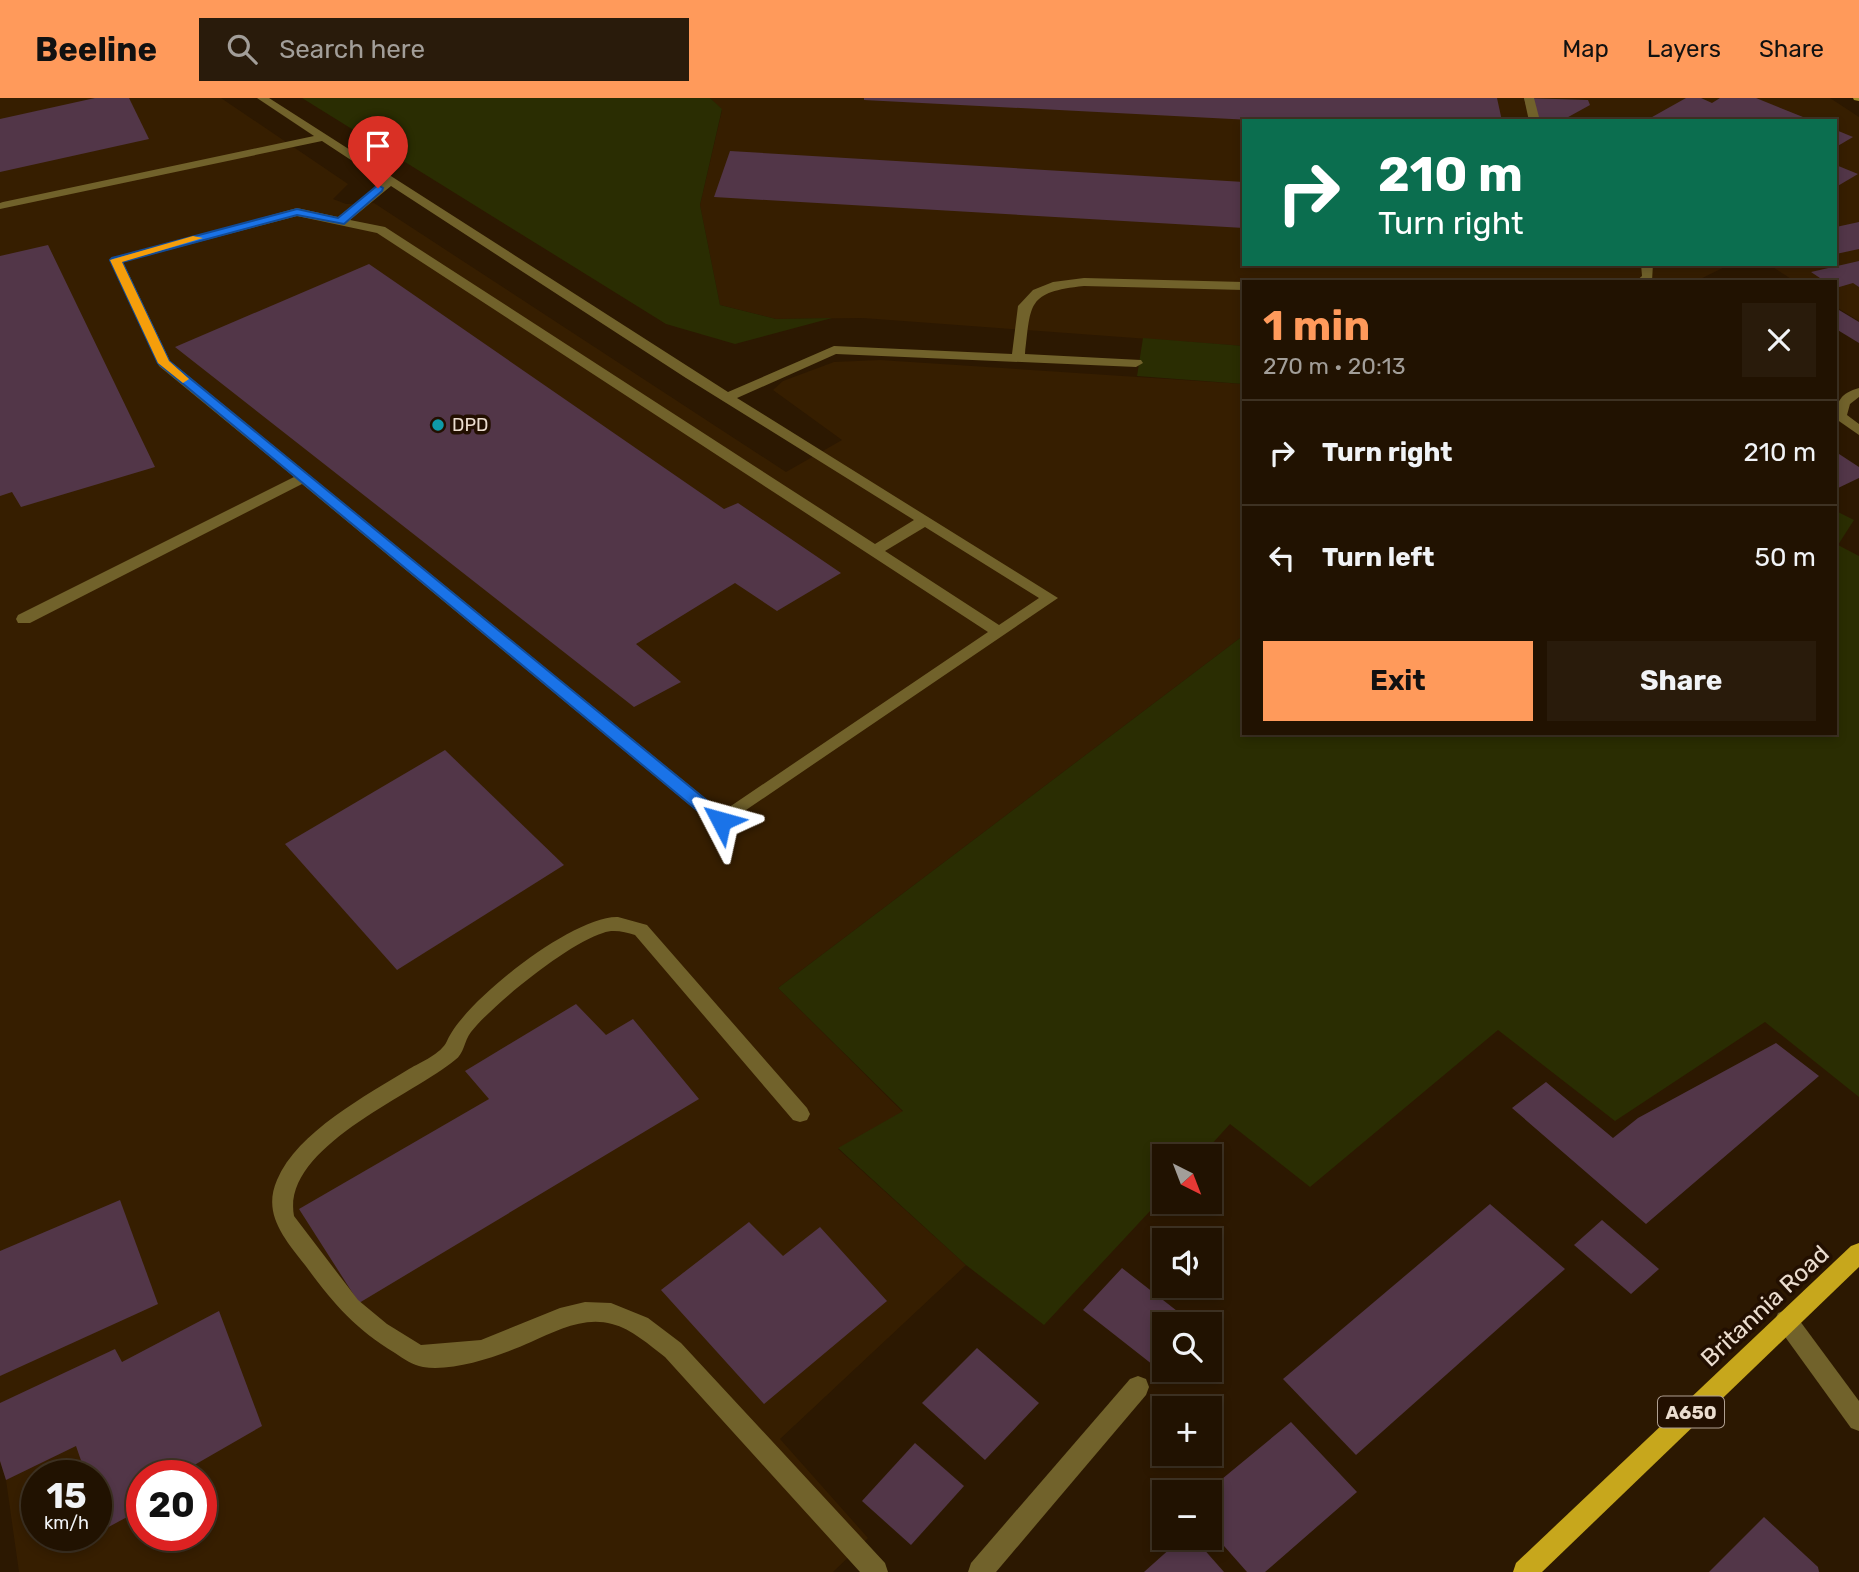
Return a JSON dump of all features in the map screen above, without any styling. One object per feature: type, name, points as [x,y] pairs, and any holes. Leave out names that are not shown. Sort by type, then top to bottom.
[{"type":"main road","name":"Britannia Road","points":[[1525,1572],[1859,1253]]},
{"type":"lane","points":[[262,98],[727,397],[1050,598],[721,821],[164,363],[116,260],[297,212],[381,230],[999,632]]},
{"type":"lane","points":[[1529,98],[1534,119]]},
{"type":"lane","points":[[3,206],[322,138]]},
{"type":"lane","points":[[341,221],[389,182]]},
{"type":"lane","points":[[1018,358],[1024,306],[1037,293],[1058,285],[1084,282],[1242,286]]},
{"type":"lane","points":[[727,397],[834,350],[1136,363]]},
{"type":"lane","points":[[1859,392],[1846,398],[1840,416],[1859,431]]},
{"type":"lane","points":[[24,619],[303,478]]},
{"type":"lane","points":[[874,551],[925,520]]},
{"type":"lane","points":[[800,1114],[641,930],[622,923],[596,927],[481,1009],[461,1030],[451,1052],[320,1142],[293,1170],[282,1194],[283,1217],[349,1308],[379,1333],[421,1356],[463,1355],[495,1346],[572,1312],[614,1314],[652,1330],[876,1572]]},
{"type":"lane","points":[[1786,1321],[1859,1420]]},
{"type":"lane","points":[[980,1572],[1138,1387]]},
{"type":"shaded area","points":[[0,98],[221,98],[348,184],[333,199],[346,204],[374,203],[786,472],[842,440],[773,390],[783,381],[834,362],[880,360],[1242,384],[1242,637],[778,988],[903,1112],[838,1149],[966,1265],[780,1439],[868,1538],[833,1572],[19,1572],[6,1480],[0,1461]]},
{"type":"shaded area","points":[[710,98],[1830,98],[1859,117],[1859,321],[1837,308],[1837,280],[1793,280],[1771,266],[1837,266],[1837,119],[1242,119],[1242,266],[1727,266],[1698,280],[1242,280],[1242,346],[863,318],[776,319],[720,305],[700,205],[722,110]]},
{"type":"green space","points":[[302,98],[710,98],[722,109],[700,205],[720,305],[776,319],[832,318],[735,344],[666,324]]},
{"type":"green space","points":[[1143,338],[1242,346],[1242,384],[1137,376]]},
{"type":"green space","points":[[1837,512],[1854,520],[1838,545],[1859,556],[1859,1097],[1765,1022],[1615,1121],[1498,1030],[1310,1187],[1230,1124],[1212,1144],[1152,1144],[1152,1209],[1044,1325],[966,1265],[838,1148],[903,1111],[778,988],[1242,637],[1242,735],[1837,735]]},
{"type":"building","points":[[95,98],[129,98],[149,139],[0,172],[0,119]]},
{"type":"building","points":[[1497,98],[1502,119],[1242,120],[864,100]]},
{"type":"building","points":[[1524,98],[1588,100],[1590,105],[1565,119],[1530,119]]},
{"type":"building","points":[[1686,98],[1701,98],[1712,103],[1720,98],[1756,98],[1808,119],[1649,119]]},
{"type":"building","points":[[1837,130],[1853,137],[1837,146]]},
{"type":"building","points":[[730,151],[1242,182],[1242,228],[714,197]]},
{"type":"building","points":[[1837,165],[1858,174],[1837,186]]},
{"type":"building","points":[[1859,222],[1859,249],[1837,254],[1837,227]]},
{"type":"building","points":[[48,245],[155,467],[21,507],[12,492],[0,496],[0,256]]},
{"type":"building","points":[[1859,261],[1859,287],[1853,283],[1837,288],[1837,280],[1823,280],[1811,272]]},
{"type":"building","name":"DPD","points":[[369,264],[724,509],[738,503],[841,573],[777,611],[735,583],[636,644],[681,682],[634,707],[175,347]]},
{"type":"building","points":[[1837,311],[1859,322],[1859,343],[1837,330]]},
{"type":"building","points":[[1837,453],[1859,467],[1859,478],[1837,489]]},
{"type":"building","points":[[445,750],[564,865],[397,970],[285,844]]},
{"type":"building","points":[[576,1004],[606,1035],[633,1019],[699,1099],[359,1303],[299,1209],[489,1099],[465,1071]]},
{"type":"building","points":[[1776,1043],[1819,1076],[1646,1224],[1512,1108],[1546,1082],[1613,1138],[1638,1118]]},
{"type":"building","points":[[120,1200],[158,1304],[0,1376],[0,1251]]},
{"type":"building","points":[[1490,1204],[1565,1269],[1356,1455],[1283,1379]]},
{"type":"building","points":[[1602,1220],[1659,1269],[1631,1294],[1574,1245]]},
{"type":"building","points":[[749,1222],[783,1256],[820,1227],[887,1301],[764,1404],[661,1290]]},
{"type":"building","points":[[1122,1268],[1152,1291],[1152,1298],[1160,1298],[1178,1312],[1152,1312],[1152,1364],[1083,1310]]},
{"type":"building","points":[[219,1311],[262,1426],[203,1460],[126,1460],[126,1518],[112,1525],[112,1460],[81,1460],[76,1446],[47,1460],[21,1460],[21,1473],[6,1480],[0,1461],[0,1403],[115,1349],[122,1362]]},
{"type":"building","points":[[977,1348],[1039,1403],[985,1460],[922,1403]]},
{"type":"building","points":[[1291,1422],[1357,1492],[1265,1572],[1247,1572],[1222,1544],[1221,1480]]},
{"type":"building","points":[[915,1443],[964,1486],[911,1545],[862,1501]]},
{"type":"building","points":[[1764,1517],[1818,1567],[1819,1572],[1709,1572]]},
{"type":"building","points":[[1169,1550],[1205,1550],[1224,1572],[1144,1572]]},
{"type":"slow traffic","points":[[183,379],[164,363],[116,260],[197,238]]},
{"type":"place","name":"DPD","points":[[438,425]]},
{"type":"route","points":[[378,188],[341,221],[297,212],[116,260],[164,363],[721,821]]}]
